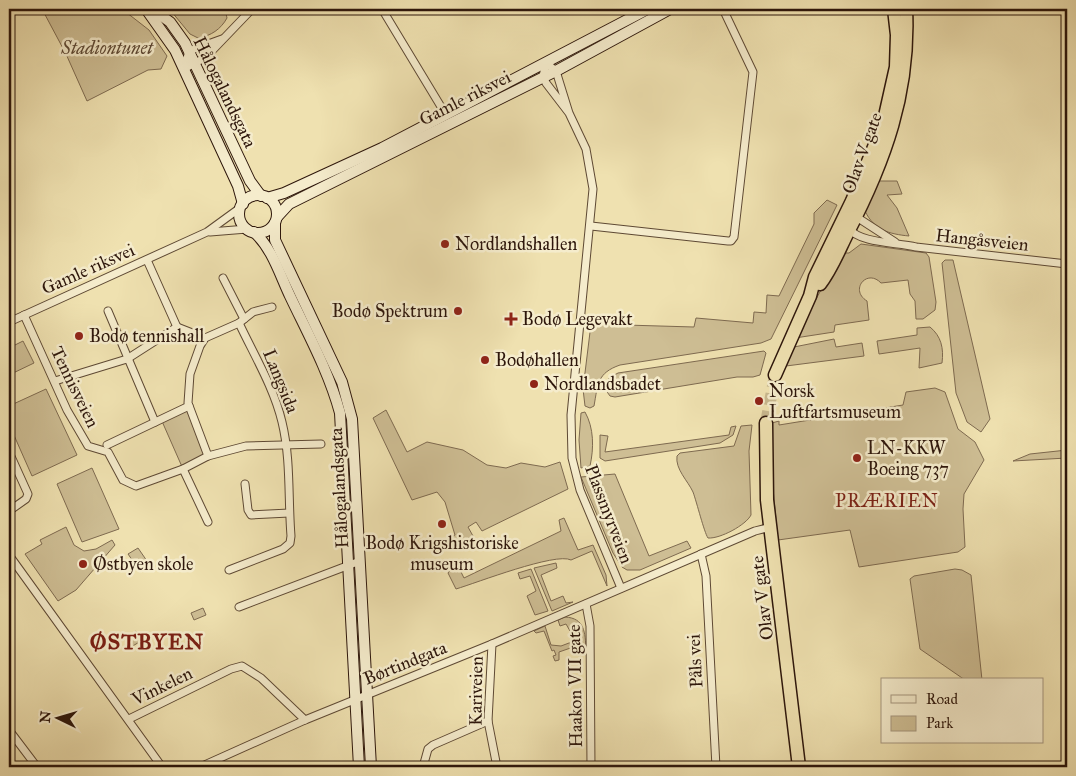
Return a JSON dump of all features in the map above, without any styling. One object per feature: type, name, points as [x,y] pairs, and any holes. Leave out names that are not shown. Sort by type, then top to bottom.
[{"type":"highway","name":"Olav V gate","points":[[775,375],[810,296],[815,277],[870,159],[891,99],[897,52],[894,9]]},
{"type":"highway","name":"Olav V gate","points":[[810,296],[822,281],[849,231],[881,163],[897,109],[906,59],[906,9]]},
{"type":"highway","name":"Olav V gate","points":[[766,423],[766,478],[799,767]]},
{"type":"street","name":"Hålogalandsgata","points":[[146,9],[165,34],[184,69],[238,186],[242,206],[241,222],[266,247],[325,371],[337,403],[342,423],[359,767]]},
{"type":"street","name":"Hålogalandsgata","points":[[152,9],[170,22],[189,51],[250,181],[264,197],[274,204],[276,220],[273,232],[275,240],[342,382],[350,411],[360,561],[370,767]]},
{"type":"street","points":[[184,69],[211,54],[222,39],[252,9]]},
{"type":"street","points":[[382,9],[446,115]]},
{"type":"street","name":"Gamle riksvei","points":[[264,197],[278,196],[304,185],[446,115],[648,9]]},
{"type":"street","name":"Gamle riksvei","points":[[276,220],[289,204],[556,71],[670,9]]},
{"type":"street","points":[[590,226],[728,241],[734,238],[753,72],[723,9]]},
{"type":"street","points":[[184,69],[189,51],[222,39]]},
{"type":"street","points":[[543,76],[546,63],[556,71]]},
{"type":"street","name":"Plassmyrveien","points":[[556,71],[569,113],[586,149],[593,189],[571,415],[572,458],[580,490],[621,588],[755,531],[771,527]]},
{"type":"street","name":"Plassmyrveien","points":[[543,76],[569,113]]},
{"type":"street","points":[[242,206],[249,198],[264,197]]},
{"type":"street","name":"Gamle riksvei","points":[[9,322],[207,232],[242,206]]},
{"type":"street","points":[[856,216],[895,242],[877,242],[849,231],[844,218],[856,216]]},
{"type":"street","points":[[251,231],[264,232],[276,220]]},
{"type":"street","name":"Gamle riksvei","points":[[207,232],[251,231]]},
{"type":"street","name":"Hangåsveien","points":[[895,242],[916,247],[1067,264]]},
{"type":"street","points":[[147,260],[177,327],[205,338]]},
{"type":"street","name":"Langsida","points":[[223,278],[278,408],[286,446],[291,536],[287,547],[229,570]]},
{"type":"street","points":[[208,456],[189,406],[190,374],[205,338],[242,321],[253,312],[272,307]]},
{"type":"street","points":[[108,311],[155,422]]},
{"type":"street","name":"Tennisveien","points":[[24,315],[84,440],[88,446],[108,452],[120,476],[127,482],[141,486],[183,469],[208,456],[246,446],[320,444]]},
{"type":"street","points":[[55,381],[127,359],[177,327]]},
{"type":"street","points":[[107,445],[189,406]]},
{"type":"street","points":[[9,452],[28,494],[26,499],[9,511]]},
{"type":"street","points":[[183,469],[208,522]]},
{"type":"street","points":[[245,484],[248,510],[251,515],[289,513]]},
{"type":"street","name":"Påls vei","points":[[701,554],[706,576],[716,767]]},
{"type":"street","points":[[10,559],[162,767]]},
{"type":"street","points":[[239,607],[360,561]]},
{"type":"street","name":"Børtindgata","points":[[200,767],[355,699],[492,644],[621,588]]},
{"type":"street","name":"Haakon VII gate","points":[[586,604],[590,626],[591,767]]},
{"type":"street","name":"Kariveien","points":[[492,644],[488,721],[498,767]]},
{"type":"street","name":"Vinkelen","points":[[129,720],[231,669],[242,666],[261,678],[306,720]]},
{"type":"street","points":[[423,767],[424,757],[433,745],[488,721]]},
{"type":"street","points":[[9,730],[37,767]]},
{"type":"green space","name":"Stadiontunet","points":[[42,9],[122,9],[149,30],[167,56],[161,69],[148,70],[87,101],[66,54]]},
{"type":"green space","points":[[172,9],[225,9],[227,18],[215,31],[207,36],[198,38],[190,34],[171,11]]},
{"type":"green space","points":[[880,181],[897,181],[902,194],[887,195],[897,208],[909,236],[883,230],[873,223],[865,211],[875,186]]},
{"type":"green space","points":[[827,200],[837,205],[771,339],[761,343],[620,365],[612,368],[600,380],[594,406],[590,408],[585,406],[583,389],[591,324],[694,327],[696,318],[753,323],[754,312],[766,313],[767,295],[779,296],[814,224],[814,213]]},
{"type":"green space","points":[[861,244],[926,253],[929,257],[936,302],[935,310],[923,319],[916,319],[915,301],[910,294],[908,280],[881,283],[876,279],[870,278],[862,282],[860,287],[862,296],[867,301],[869,320],[835,325],[834,332],[795,338],[841,253],[849,253]]},
{"type":"green space","points":[[945,260],[953,260],[990,419],[981,432],[967,422],[956,393],[942,263]]},
{"type":"green space","points":[[930,327],[937,334],[941,343],[943,352],[942,363],[919,368],[920,348],[879,354],[877,341],[917,335],[917,328]]},
{"type":"green space","points":[[834,339],[836,347],[862,343],[864,356],[786,366],[794,347]]},
{"type":"green space","points":[[23,341],[34,363],[9,375],[9,348]]},
{"type":"green space","points":[[764,351],[766,353],[760,375],[753,377],[737,377],[615,397],[610,396],[605,389],[609,378],[618,373]]},
{"type":"green space","points":[[935,388],[945,392],[958,429],[975,442],[984,460],[964,494],[965,547],[958,552],[859,567],[850,530],[778,540],[771,468],[772,423],[779,421],[779,425],[903,405],[906,392]]},
{"type":"green space","points":[[46,389],[77,455],[32,476],[9,424],[9,406]]},
{"type":"green space","points":[[189,406],[208,456],[183,469],[161,419]]},
{"type":"green space","points":[[386,410],[407,452],[427,442],[463,450],[487,465],[506,468],[521,463],[545,467],[560,462],[568,489],[482,531],[476,522],[468,527],[473,536],[435,554],[431,545],[455,535],[445,502],[437,492],[412,500],[373,418]]},
{"type":"green space","points":[[585,412],[592,431],[592,452],[590,466],[581,468],[579,440],[581,413]]},
{"type":"green space","points":[[752,425],[749,451],[751,515],[744,523],[732,531],[708,538],[693,492],[678,466],[677,456],[680,453],[734,446],[741,426]]},
{"type":"green space","points":[[736,426],[733,435],[720,443],[605,461],[600,458],[600,435],[608,436],[605,452],[729,435],[731,427]]},
{"type":"green space","points":[[1067,450],[1067,458],[1013,461],[1030,454]]},
{"type":"green space","points":[[92,468],[119,529],[82,542],[57,484]]},
{"type":"green space","points":[[615,474],[649,556],[687,541],[691,548],[640,570],[627,570],[622,567],[613,553],[581,477]]},
{"type":"green space","points":[[564,518],[578,550],[593,545],[606,575],[607,586],[592,551],[571,560],[550,560],[533,564],[456,589],[448,573],[451,569],[459,568],[464,578],[561,531],[559,520]]},
{"type":"green space","points":[[66,527],[74,545],[84,551],[96,549],[112,540],[115,545],[76,590],[58,601],[25,554],[42,544],[40,540]]},
{"type":"green space","points":[[138,548],[147,561],[137,567],[128,554]]},
{"type":"green space","points":[[556,563],[557,568],[541,575],[551,601],[563,596],[566,603],[573,602],[552,611],[534,568]]},
{"type":"green space","points":[[531,569],[548,611],[535,615],[527,596],[536,591],[530,576],[520,579],[518,573]]},
{"type":"green space","points":[[955,569],[962,570],[971,575],[982,678],[962,678],[920,649],[910,579],[914,576]]},
{"type":"green space","points":[[203,608],[206,615],[194,620],[191,613]]},
{"type":"green space","points":[[565,617],[577,620],[583,627],[586,649],[582,648],[582,644],[559,652],[559,660],[555,661],[553,656],[556,655],[554,650],[552,651],[544,631],[536,633],[534,631],[545,626],[551,645],[561,646],[577,640],[574,630],[570,631],[566,624],[560,626],[558,620]]},
{"type":"green space","points":[[136,631],[141,641],[131,647],[127,638]]},
{"type":"tunnel","points":[[766,423],[775,375]]},
{"type":"place","name":"Nordlandshallen","points":[[445,244]]},
{"type":"place","name":"Bodø Spektrum","points":[[458,311]]},
{"type":"place","name":"Bodø Legevakt","points":[[511,319]]},
{"type":"place","name":"Bodø tennishall","points":[[79,336]]},
{"type":"place","name":"Bodøhallen","points":[[485,360]]},
{"type":"place","name":"Nordlandsbadet","points":[[534,384]]},
{"type":"place","name":"Norsk Luftfartsmuseum","points":[[759,401]]},
{"type":"place","name":"LN-KKW Boeing 737","points":[[857,458]]},
{"type":"place","name":"Bodø Krigshistoriske museum","points":[[442,524]]},
{"type":"place","name":"Østbyen skole","points":[[83,564]]},
{"type":"district","name":"PRÆRIEN","points":[[887,500]]},
{"type":"district","name":"ØSTBYEN","points":[[147,641]]}]
